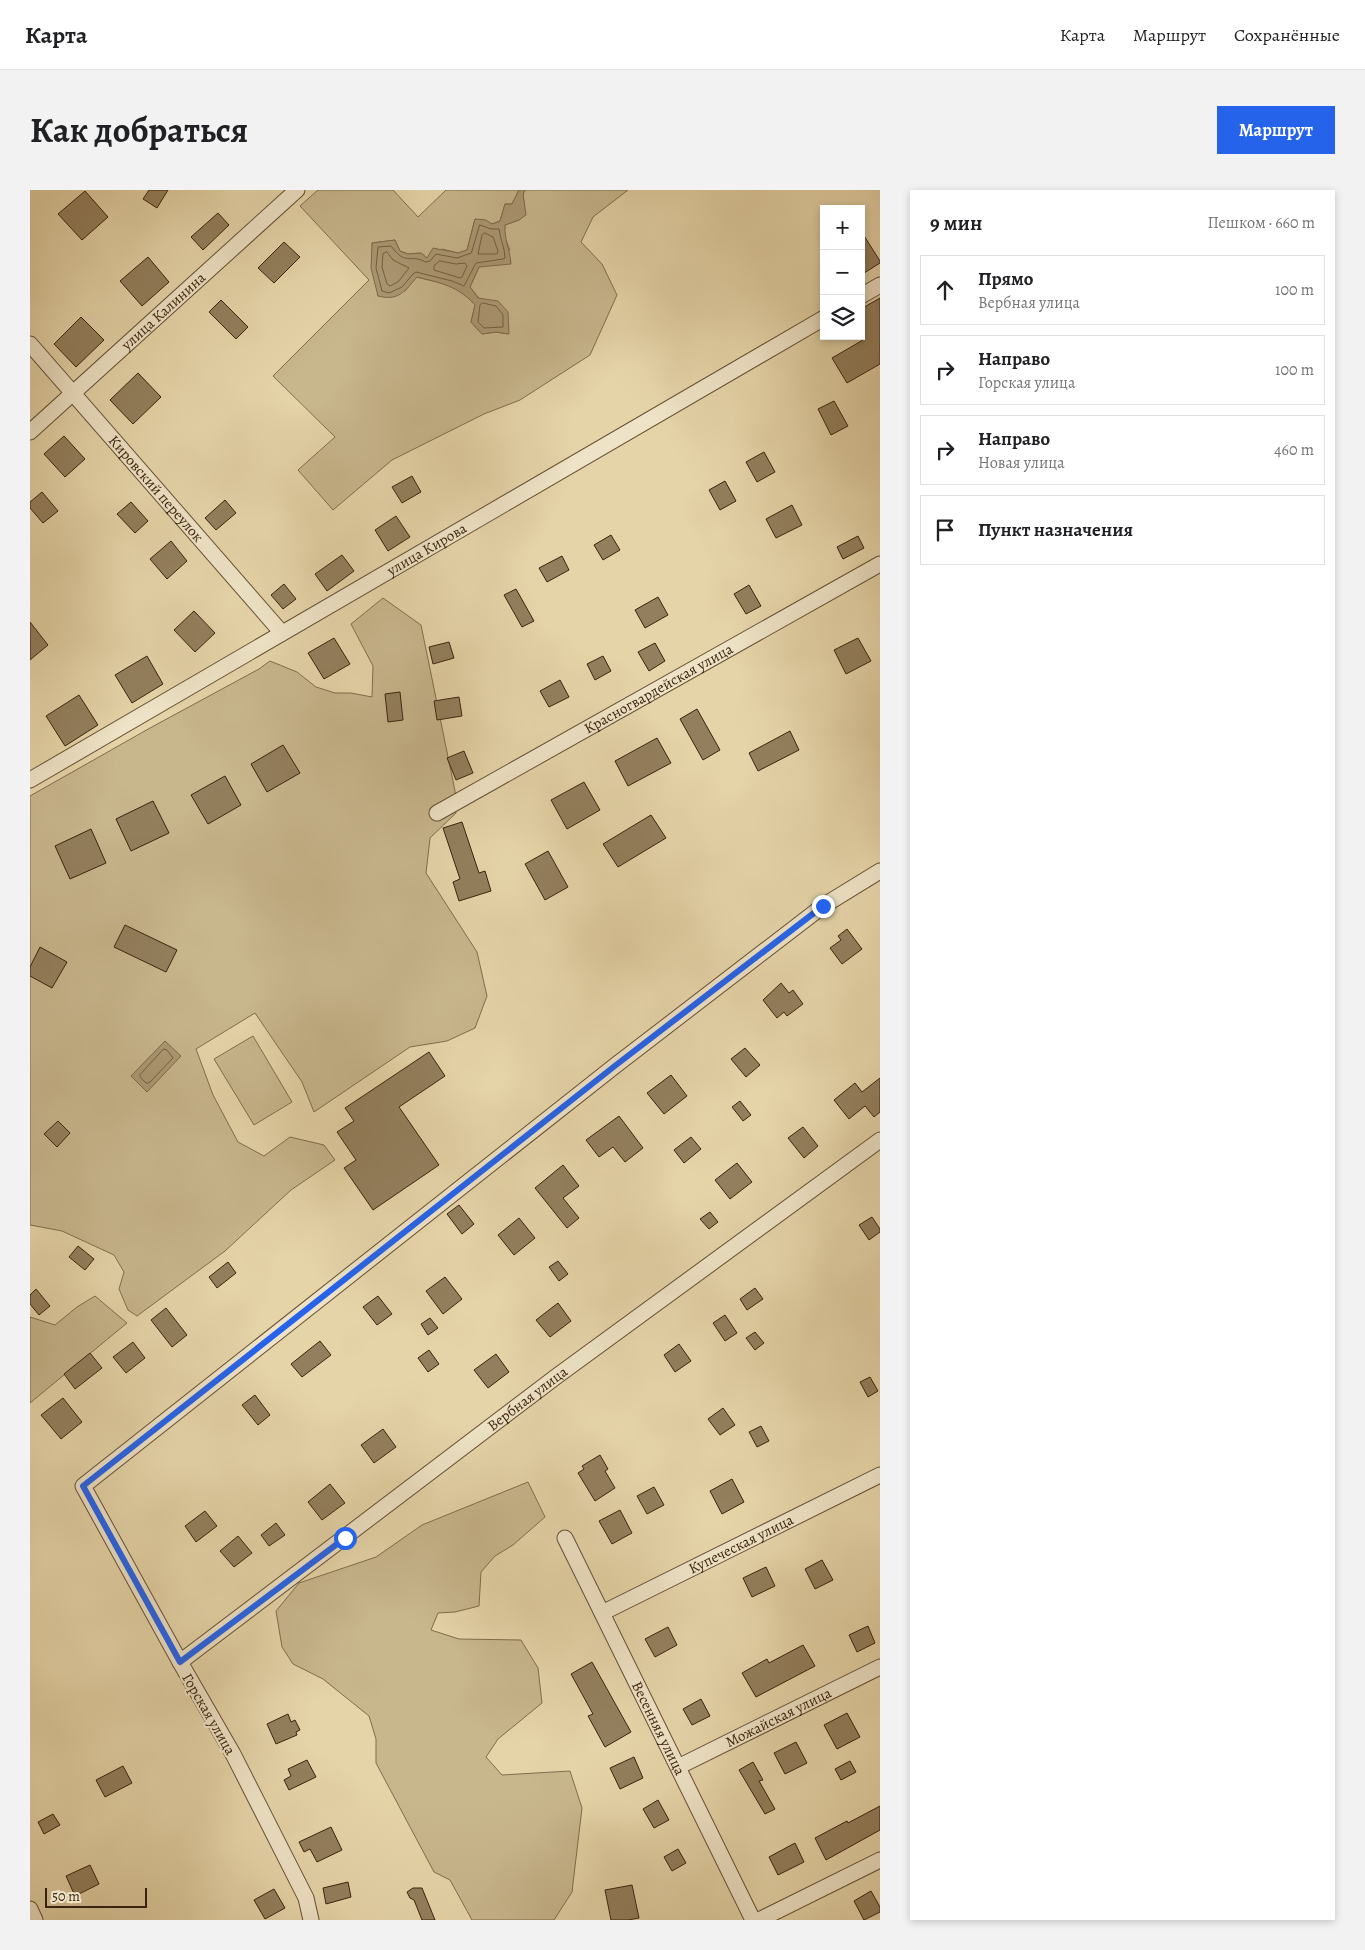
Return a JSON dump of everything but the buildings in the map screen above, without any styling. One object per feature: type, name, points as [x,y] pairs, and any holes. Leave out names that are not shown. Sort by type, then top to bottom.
[{"type":"street","name":"улица Калинина","points":[[30,432],[297,190]]},
{"type":"street","points":[[863,295],[880,285]]},
{"type":"street","name":"улица Кирова","points":[[30,780],[820,320]]},
{"type":"street","name":"Кировский переулок","points":[[30,344],[282,633]]},
{"type":"street","name":"Красногвардейская улица","points":[[437,813],[880,564]]},
{"type":"street","name":"Горская улица","points":[[311,1920],[306,1898],[233,1754],[83,1486],[616,1065],[823,906],[880,871]]},
{"type":"street","name":"Вербная улица","points":[[180,1662],[557,1376],[880,1140]]},
{"type":"street","name":"Купеческая улица","points":[[602,1613],[880,1475]]},
{"type":"street","name":"Весенняя улица","points":[[565,1538],[753,1920]]},
{"type":"street","name":"Можайская улица","points":[[678,1767],[880,1667]]},
{"type":"street","points":[[760,1920],[880,1860]]},
{"type":"street","points":[[30,1910],[35,1920]]},
{"type":"shaded area","points":[[318,190],[393,190],[418,217],[446,190],[519,190],[512,204],[505,204],[500,221],[492,224],[475,219],[467,250],[458,253],[442,249],[427,258],[421,253],[408,254],[400,251],[395,240],[372,243],[378,296],[405,291],[416,277],[441,283],[462,293],[475,305],[471,322],[482,334],[496,332],[508,334],[470,287],[479,267],[510,250],[504,236],[505,225],[519,220],[525,215],[523,194],[525,190],[628,190],[593,217],[581,242],[602,264],[617,295],[590,355],[520,400],[484,414],[392,460],[333,510],[298,470],[335,437],[273,376],[369,280],[300,206]]},
{"type":"shaded area","points":[[383,598],[421,625],[455,791],[456,813],[430,838],[426,873],[477,952],[487,996],[475,1028],[447,1041],[410,1047],[314,1112],[302,1082],[255,1013],[196,1049],[213,1095],[238,1142],[264,1156],[290,1137],[324,1145],[335,1160],[291,1190],[225,1251],[137,1316],[128,1310],[119,1289],[124,1272],[114,1255],[62,1231],[30,1225],[30,796],[259,669],[270,661],[297,672],[316,687],[335,693],[351,693],[372,697],[373,666],[351,624]]},
{"type":"shaded area","points":[[253,1036],[292,1102],[254,1125],[214,1059]]},
{"type":"shaded area","points":[[95,1296],[127,1323],[30,1403],[30,1317],[55,1325],[77,1307]]},
{"type":"shaded area","points":[[528,1482],[545,1517],[513,1545],[495,1556],[481,1572],[479,1606],[455,1612],[438,1613],[431,1630],[459,1639],[521,1640],[538,1668],[542,1703],[498,1739],[486,1757],[502,1775],[570,1771],[582,1808],[572,1892],[554,1920],[472,1920],[450,1880],[434,1872],[376,1763],[376,1739],[369,1716],[323,1679],[293,1664],[282,1647],[276,1611],[299,1583],[376,1557],[422,1525]]},
{"type":"water","points":[[519,190],[525,190],[523,194],[526,215],[519,220],[505,225],[505,235],[511,264],[479,267],[470,287],[478,298],[498,301],[508,312],[509,334],[496,332],[482,334],[471,322],[475,305],[456,289],[434,281],[417,277],[404,291],[396,296],[378,296],[371,268],[372,243],[395,240],[400,251],[408,254],[421,253],[427,258],[433,248],[458,253],[467,250],[475,219],[486,220],[492,224],[500,221],[505,204],[512,204]]},
{"type":"water","points":[[165,1041],[181,1056],[147,1092],[131,1076]]},
{"type":"route","points":[[345,1538],[180,1662],[83,1486],[433,1208],[823,906]]}]
